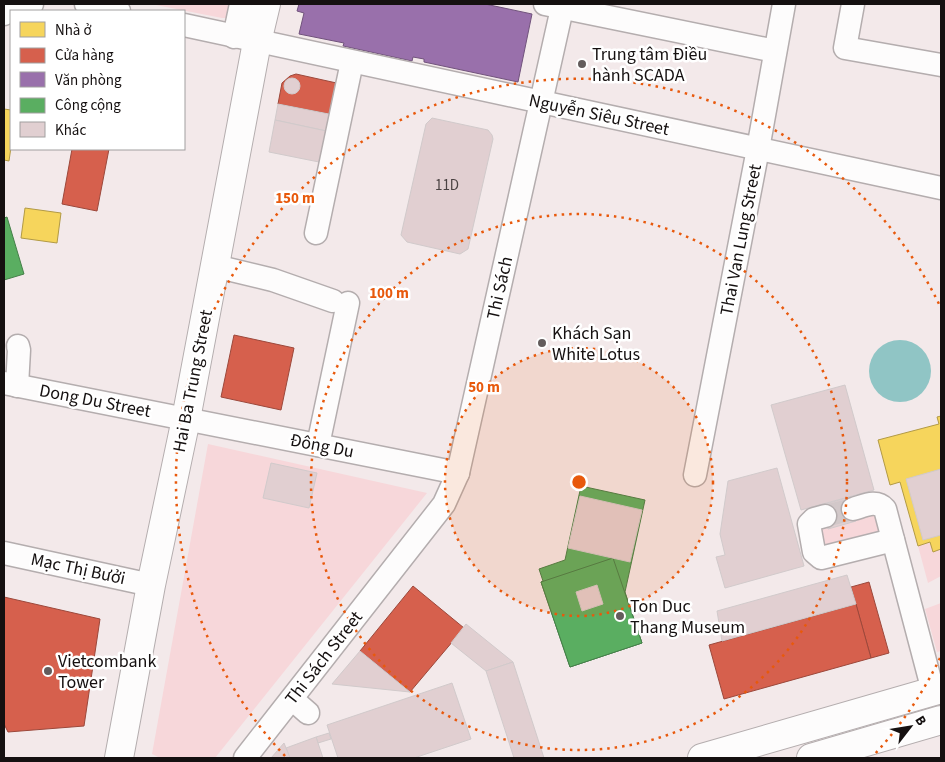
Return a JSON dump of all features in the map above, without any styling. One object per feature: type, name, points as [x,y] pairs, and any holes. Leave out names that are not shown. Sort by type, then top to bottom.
[{"type":"main road","name":"Hai Ba Trung Street","points":[[119,758],[151,585],[186,419],[215,266],[245,39],[266,4]]},
{"type":"main road","points":[[702,758],[937,690],[941,720],[811,758]]},
{"type":"street","points":[[11,10],[32,4]]},
{"type":"street","points":[[86,4],[115,10]]},
{"type":"street","points":[[241,4],[245,39]]},
{"type":"street","name":"Thai Van Lung Street","points":[[695,475],[784,4]]},
{"type":"street","points":[[853,4],[845,48],[941,65]]},
{"type":"street","points":[[557,5],[776,51]]},
{"type":"street","name":"Thi Sách","points":[[300,706],[444,504],[458,473],[541,103],[557,5]]},
{"type":"street","name":"Nguyễn Siêu Street","points":[[185,26],[941,188]]},
{"type":"street","points":[[316,233],[352,62]]},
{"type":"street","points":[[215,266],[273,280],[340,302],[318,445]]},
{"type":"street","points":[[10,384],[19,350],[18,346]]},
{"type":"street","name":"Dong Du Street","points":[[10,384],[186,419]]},
{"type":"street","name":"Đông Du","points":[[186,419],[458,473]]},
{"type":"street","points":[[853,509],[874,503],[883,506],[885,509],[937,690]]},
{"type":"street","points":[[825,516],[811,522],[809,528],[814,552],[821,558],[893,540]]},
{"type":"street","name":"Mạc Thị Bưởi","points":[[4,553],[151,585]]},
{"type":"street","name":"Thi Sách Street","points":[[245,758],[300,706]]},
{"type":"shaded area","points":[[151,4],[234,4],[227,18]]},
{"type":"shaded area","points":[[208,444],[427,493],[215,758],[160,758],[152,754]]},
{"type":"shaded area","points":[[875,510],[881,535],[824,550],[818,526],[827,523],[828,529],[856,521],[855,516]]},
{"type":"shaded area","points":[[930,542],[933,552],[941,549],[941,576],[928,583],[918,546]]},
{"type":"shaded area","points":[[941,603],[941,651],[937,652],[925,609]]},
{"type":"water","points":[[894,340],[906,340],[922,349],[929,359],[931,371],[929,383],[922,393],[906,402],[894,402],[883,397],[874,388],[869,377],[869,365],[874,354],[883,345]]},
{"type":"building: Nhà ở","points":[[4,109],[10,110],[11,150],[9,161],[4,160]]},
{"type":"building: Nhà ở","points":[[25,208],[61,213],[57,243],[21,238]]},
{"type":"building: Nhà ở","points":[[941,416],[941,549],[933,552],[930,542],[918,546],[900,482],[890,485],[878,440],[939,424],[937,417]]},
{"type":"building: Cửa hàng","points":[[296,74],[341,84],[334,115],[278,104],[282,83],[290,76]]},
{"type":"building: Cửa hàng","points":[[72,150],[109,150],[97,211],[62,204]]},
{"type":"building: Cửa hàng","points":[[234,335],[294,348],[281,410],[221,397]]},
{"type":"building: Cửa hàng","points":[[869,582],[889,653],[871,658],[851,587]]},
{"type":"building: Cửa hàng","points":[[413,586],[464,628],[410,692],[360,651]]},
{"type":"building: Cửa hàng","name":"Vietcombank Tower","points":[[4,597],[100,619],[84,726],[8,732],[4,724]]},
{"type":"building: Cửa hàng","points":[[856,604],[871,658],[724,699],[709,645]]},
{"type":"building: Văn phòng","points":[[299,4],[485,4],[532,14],[518,82],[424,62],[424,59],[413,57],[412,61],[343,46],[344,43],[299,34],[304,13],[297,11]]},
{"type":"building: Công cộng","points":[[7,217],[24,274],[4,280],[4,218]]},
{"type":"building: Công cộng","points":[[581,486],[645,500],[625,592],[642,643],[570,667],[541,582],[543,581],[539,569],[565,560]]},
{"type":"building: Công cộng","points":[[613,558],[642,643],[570,667],[541,582]]},
{"type":"building: Khác","points":[[289,78],[295,78],[300,83],[298,92],[289,94],[284,89],[284,83]]},
{"type":"building: Khác","points":[[278,104],[334,115],[331,132],[275,120]]},
{"type":"building: Khác","points":[[432,118],[488,130],[493,139],[468,249],[460,254],[407,242],[401,235],[426,124]]},
{"type":"building: Khác","points":[[275,120],[331,132],[324,163],[269,152]]},
{"type":"building: Khác","points":[[845,385],[874,490],[801,510],[771,405]]},
{"type":"building: Khác","points":[[271,463],[317,473],[309,508],[263,498]]},
{"type":"building: Khác","points":[[777,468],[804,566],[725,588],[716,557],[725,555],[720,534],[728,481]]},
{"type":"building: Khác","points":[[941,469],[941,535],[923,540],[906,479]]},
{"type":"building: Khác","points":[[580,496],[642,510],[630,562],[568,548]]},
{"type":"building: Khác","points":[[850,497],[856,521],[828,529],[822,505]]},
{"type":"building: Khác","points":[[847,575],[856,604],[722,641],[717,611]]},
{"type":"building: Khác","points":[[597,585],[603,604],[582,611],[576,592]]},
{"type":"building: Khác","points":[[466,624],[513,662],[486,671],[451,643]]},
{"type":"building: Khác","points":[[360,651],[410,692],[332,684]]},
{"type":"building: Khác","points":[[513,662],[544,758],[514,758],[486,671]]},
{"type":"building: Khác","points":[[452,683],[471,739],[414,758],[338,758],[327,725]]},
{"type":"building: Khác","points":[[329,733],[331,739],[318,743],[316,737]]},
{"type":"building: Khác","points":[[316,737],[323,758],[290,758],[286,748]]},
{"type":"building: Khác","points":[[284,743],[290,758],[271,758]]},
{"type":"tunnel","points":[[825,516],[853,509]]},
{"type":"place","name":"Trung tâm Điều hành SCADA","points":[[582,64]]},
{"type":"place","name":"Khách Sạn White Lotus","points":[[542,343]]},
{"type":"place","name":"Ton Duc Thang Museum","points":[[620,616]]},
{"type":"place","name":"Vietcombank Tower","points":[[48,671]]}]
